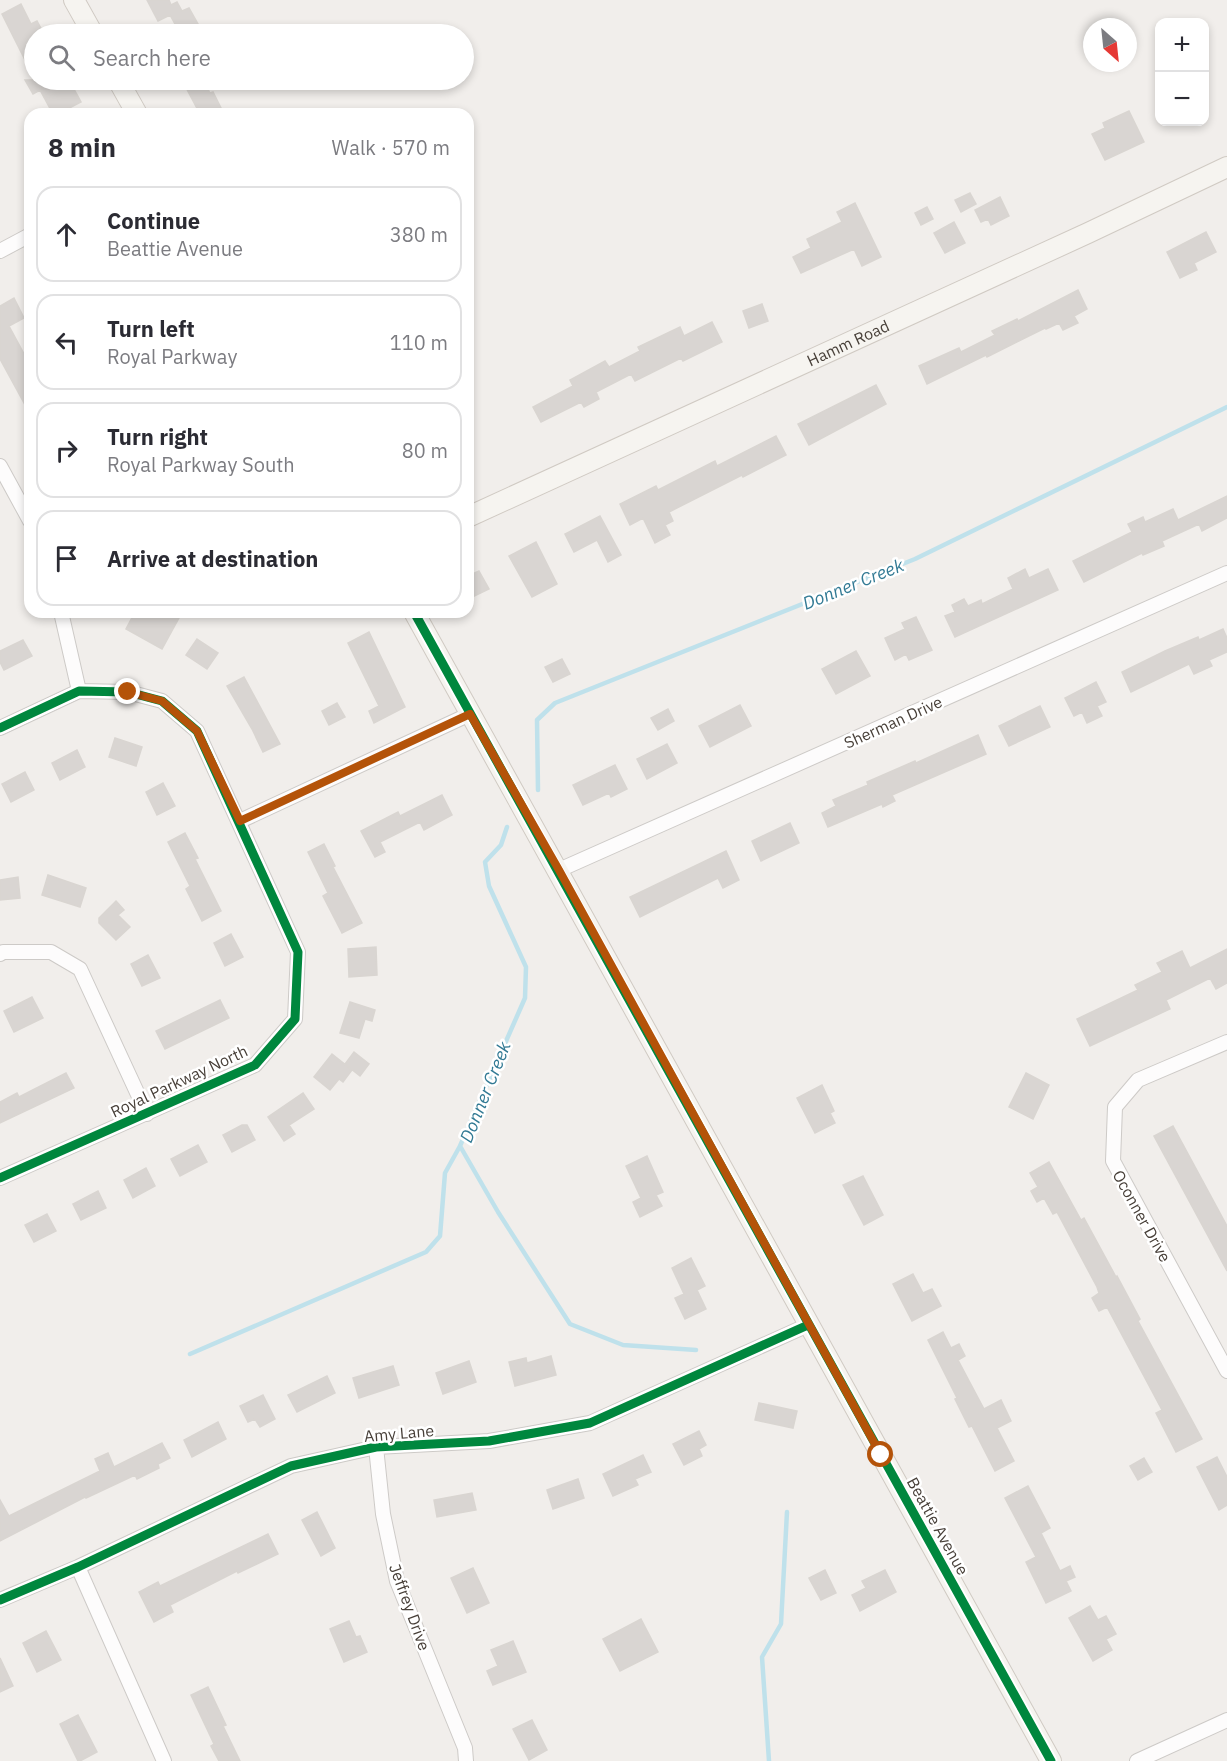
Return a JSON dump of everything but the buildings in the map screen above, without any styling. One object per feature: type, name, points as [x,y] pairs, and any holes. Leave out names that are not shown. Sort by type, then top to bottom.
[{"type":"street","points":[[74,0],[87,24]]},
{"type":"street","points":[[124,90],[134,108]]},
{"type":"street","name":"Hamm Road","points":[[474,514],[1227,167]]},
{"type":"street","points":[[0,251],[24,238]]},
{"type":"street","points":[[0,466],[24,510]]},
{"type":"street","name":"Sherman Drive","points":[[559,870],[1227,573]]},
{"type":"street","points":[[0,728],[79,690],[62,618]]},
{"type":"street","name":"Beattie Avenue","points":[[417,618],[1051,1761]]},
{"type":"street","name":"Royal Parkway North","points":[[0,1178],[255,1065],[295,1019],[298,952],[197,731],[162,701],[128,692],[79,690]]},
{"type":"street","points":[[240,821],[470,714]]},
{"type":"street","points":[[0,954],[3,952],[51,952],[80,969],[147,1114]]},
{"type":"street","name":"Oconner Drive","points":[[1227,1042],[1138,1080],[1115,1107],[1113,1161],[1227,1371]]},
{"type":"street","name":"Amy Lane","points":[[0,1600],[78,1567],[291,1467],[376,1447],[489,1441],[590,1423],[808,1325]]},
{"type":"street","name":"Jeffrey Drive","points":[[376,1447],[383,1514],[398,1581],[465,1748],[466,1761]]},
{"type":"street","points":[[78,1567],[164,1761]]},
{"type":"street","points":[[1137,1761],[1227,1720]]},
{"type":"waterway","name":"Donner Creek","points":[[538,790],[537,720],[555,703],[915,559],[1227,407]]},
{"type":"waterway","name":"Donner Creek","points":[[507,827],[501,845],[485,862],[489,886],[526,967],[525,998],[460,1146],[498,1212],[570,1324],[623,1345],[696,1350]]},
{"type":"waterway","points":[[190,1354],[426,1252],[440,1236],[445,1173],[460,1146]]},
{"type":"waterway","name":"Donner Creek","points":[[769,1761],[762,1657],[781,1624],[787,1512]]},
{"type":"cycle path","points":[[417,618],[1051,1761]]},
{"type":"cycle path","points":[[0,728],[79,691],[128,692],[162,701],[197,731],[298,952],[295,1019],[255,1065],[0,1178]]},
{"type":"cycle path","points":[[0,1600],[78,1567],[291,1466],[376,1447],[489,1441],[590,1423],[808,1325]]},
{"type":"route","points":[[128,692],[162,701],[197,731],[240,821],[470,714],[559,870],[624,992],[881,1455]]}]
